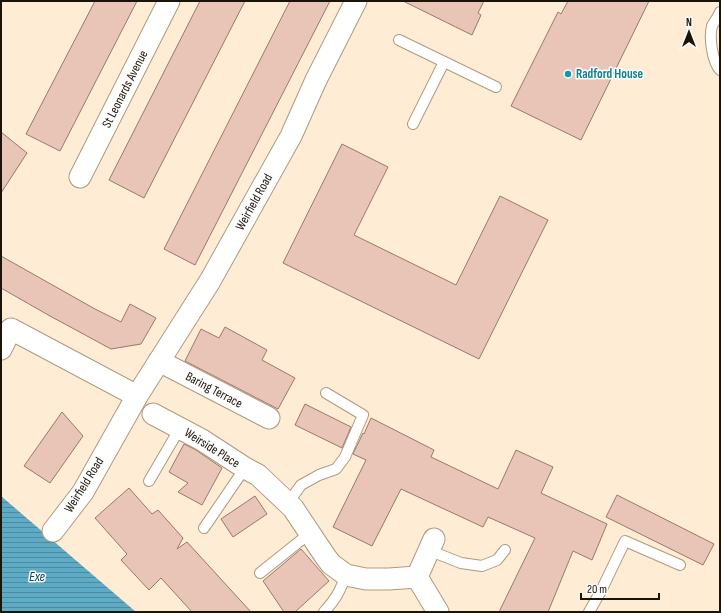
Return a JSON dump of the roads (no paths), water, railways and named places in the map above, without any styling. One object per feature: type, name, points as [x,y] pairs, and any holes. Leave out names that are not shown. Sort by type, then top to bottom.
[{"type":"street","name":"St Leonards Avenue","points":[[80,178],[169,1]]},
{"type":"street","name":"Weirfield Road","points":[[54,531],[83,492],[137,396],[210,281],[290,136],[316,80],[356,1]]},
{"type":"street","points":[[1,349],[11,329],[137,396]]},
{"type":"street","name":"Baring Terrace","points":[[159,361],[268,418]]},
{"type":"street","name":"Weirside Place","points":[[153,414],[202,440],[258,475],[293,508],[331,564],[346,575],[366,579],[417,577]]},
{"type":"street","points":[[431,545],[417,577],[438,612]]},
{"type":"lane","points":[[720,12],[712,27],[711,48],[717,66],[720,70]]},
{"type":"lane","points":[[399,40],[496,87]]},
{"type":"lane","points":[[413,124],[444,62]]},
{"type":"lane","points":[[288,503],[301,486],[319,475],[336,469],[345,457],[363,415],[326,393]]},
{"type":"lane","name":"Weirside Place","points":[[149,481],[180,428]]},
{"type":"lane","name":"Weirside Place","points":[[204,528],[245,468]]},
{"type":"lane","points":[[260,573],[310,533]]},
{"type":"lane","points":[[589,612],[625,541],[680,565]]},
{"type":"lane","points":[[431,545],[461,563],[482,566],[497,560],[505,550]]},
{"type":"lane","points":[[324,612],[334,601],[346,575]]},
{"type":"water","name":"Exe","points":[[1,496],[136,612],[1,612]]},
{"type":"place","name":"Radford House","points":[[568,74]]}]
